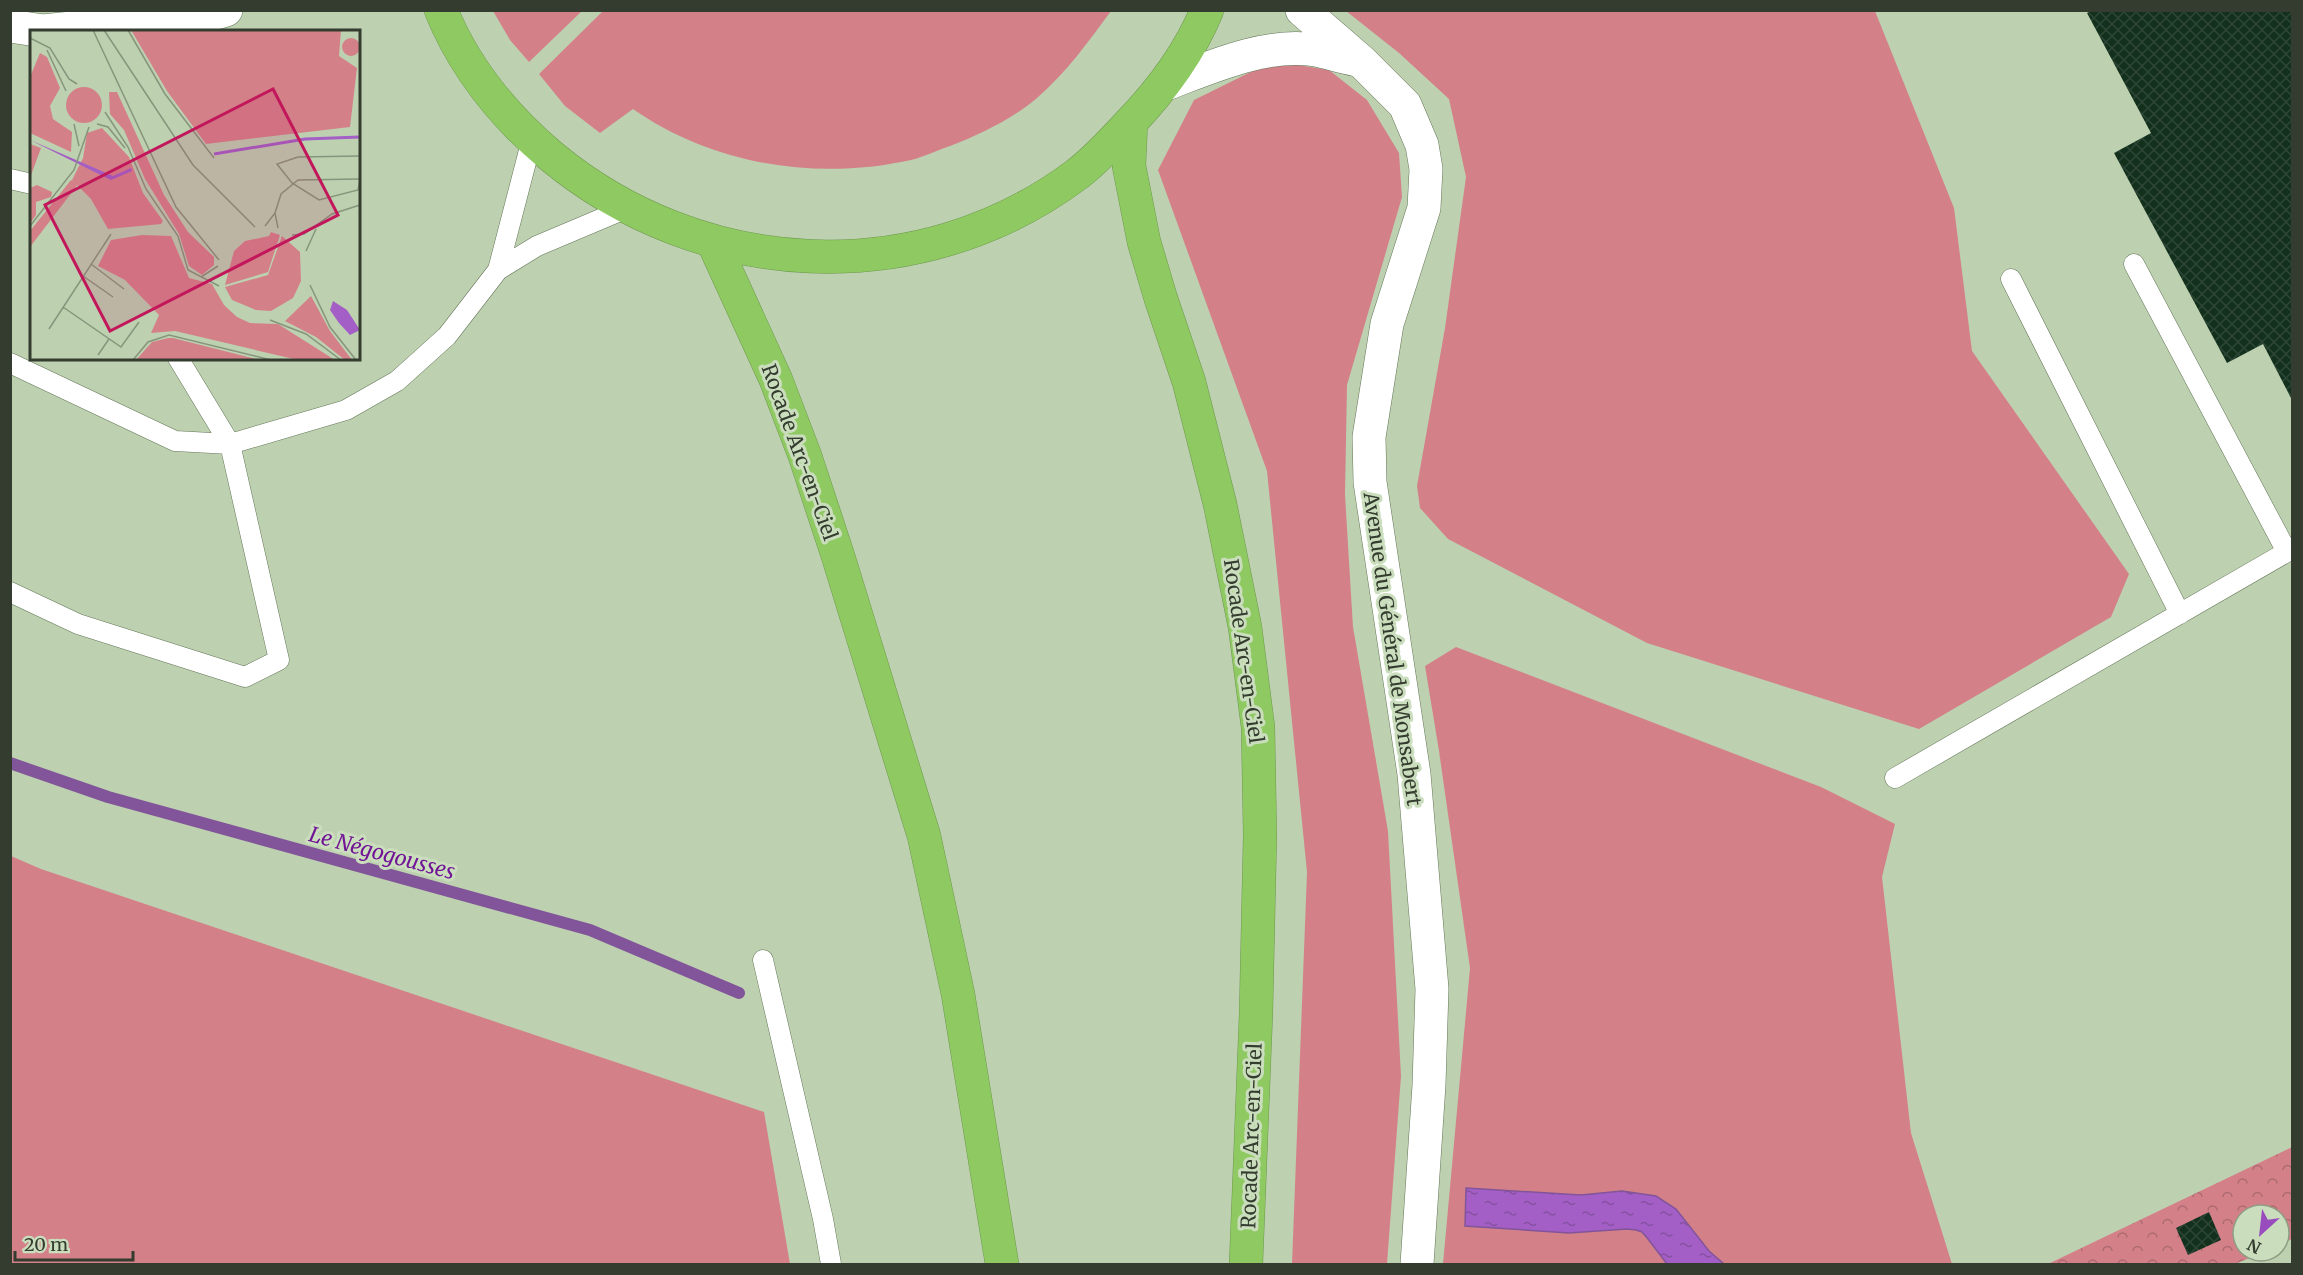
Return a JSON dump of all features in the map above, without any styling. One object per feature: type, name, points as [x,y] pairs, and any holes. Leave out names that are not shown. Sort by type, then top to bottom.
[{"type":"highway","points":[[436,14],[483,84],[532,139],[577,177],[627,208],[670,228],[713,242],[761,253],[810,257],[859,256],[908,249],[956,237],[1002,219],[1053,190],[1076,175],[1103,152],[1166,84],[1199,30],[1207,10]]},
{"type":"highway","name":"Rocade Arc-en-Ciel","points":[[1131,122],[1129,166],[1144,242],[1190,382],[1220,504],[1245,627],[1258,727],[1260,847],[1246,1264]]},
{"type":"highway","name":"Rocade Arc-en-Ciel","points":[[713,242],[776,380],[805,456],[924,836],[958,994],[1002,1264]]},
{"type":"street","points":[[58,30],[164,20],[226,10]]},
{"type":"street","name":"Avenue du Général de Monsabert","points":[[1302,10],[1405,105],[1422,145],[1426,169],[1424,208],[1387,324],[1369,437],[1370,482],[1414,774],[1432,988],[1429,1085],[1417,1264]]},
{"type":"street","points":[[10,26],[37,30]]},
{"type":"street","points":[[1166,84],[1232,61],[1260,53],[1285,50],[1314,50],[1361,62]]},
{"type":"lane","points":[[498,270],[532,139]]},
{"type":"lane","points":[[10,179],[30,183]]},
{"type":"lane","points":[[10,363],[175,441],[230,444],[346,410],[397,381],[447,336],[498,270],[537,246],[627,208]]},
{"type":"lane","points":[[1895,778],[2290,550],[2134,264]]},
{"type":"lane","points":[[2011,279],[2180,614]]},
{"type":"lane","points":[[10,592],[78,624],[245,677],[279,660],[230,444],[179,360]]},
{"type":"lane","points":[[763,960],[823,1219],[831,1264]]},
{"type":"green space","points":[[493,11],[582,11],[529,62],[510,40]]},
{"type":"green space","points":[[603,11],[1111,11],[1058,78],[1037,98],[1007,119],[973,137],[916,159],[839,169],[803,168],[731,155],[697,144],[633,109],[600,133],[565,106],[539,74]]},
{"type":"green space","points":[[1346,11],[1875,11],[1954,208],[1972,351],[2129,574],[2111,617],[1919,729],[1647,643],[1448,539],[1420,508],[1417,486],[1445,328],[1466,177],[1449,99],[1399,53]]},
{"type":"green space","points":[[1273,61],[1329,70],[1367,100],[1399,153],[1402,197],[1347,385],[1345,495],[1353,627],[1388,831],[1401,1076],[1387,1264],[1292,1264],[1307,872],[1267,471],[1158,170],[1194,100]]},
{"type":"green space","points":[[1456,647],[1821,787],[1895,824],[1882,877],[1911,1133],[1952,1264],[1443,1264],[1470,968],[1425,666]]},
{"type":"green space","points":[[11,856],[41,869],[764,1112],[790,1264],[11,1264]]},
{"type":"green space","points":[[2292,1147],[2292,1239],[2291,1203],[2231,1203],[2231,1263],[2237,1263],[2235,1264],[2048,1264]]},
{"type":"water","points":[[1466,1188],[1581,1195],[1622,1191],[1656,1196],[1676,1209],[1709,1251],[1724,1264],[1667,1264],[1642,1232],[1636,1230],[1569,1233],[1465,1226]]},
{"type":"building","points":[[2092,10],[2292,10],[2292,400],[2263,344],[2227,363],[2114,153],[2151,133],[2087,13]]},
{"type":"building","points":[[2209,1212],[2221,1240],[2188,1255],[2176,1228]]},
{"type":"waterway","name":"Le Négogousses","points":[[10,763],[108,797],[590,930],[739,993]]}]
